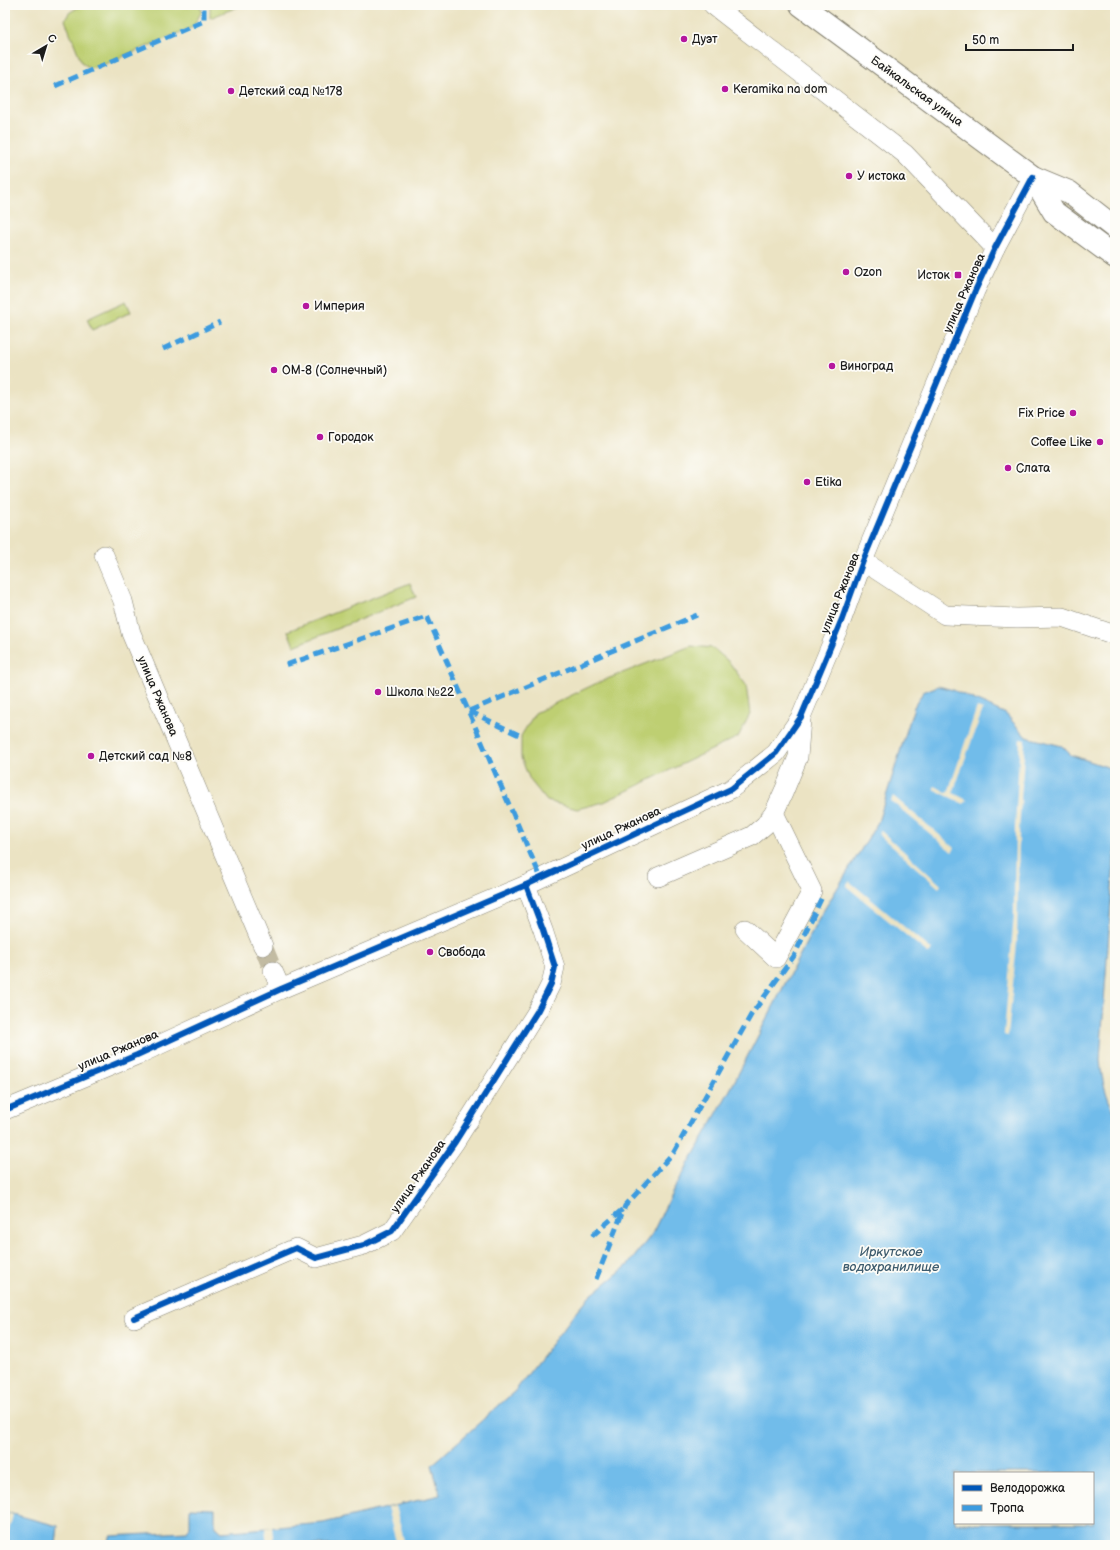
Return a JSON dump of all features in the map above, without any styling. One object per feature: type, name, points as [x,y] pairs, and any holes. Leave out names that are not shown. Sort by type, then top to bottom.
[{"type":"main road","name":"Байкальская улица","points":[[801,5],[1033,177],[1069,192],[1115,228]]},
{"type":"main road","name":"Байкальская улица","points":[[1033,177],[1054,212],[1115,258]]},
{"type":"street","points":[[713,5],[905,154],[995,248]]},
{"type":"street","name":"улица Ржанова","points":[[5,1110],[137,1055],[281,989],[526,885],[731,789],[776,753],[801,717],[842,619],[863,561],[871,545],[933,390],[995,248],[1033,177]]},
{"type":"street","name":"улица Ржанова","points":[[104,555],[123,601],[130,633],[263,946]]},
{"type":"street","points":[[863,561],[945,615],[1017,618],[1062,617],[1115,635]]},
{"type":"street","points":[[658,877],[752,836],[765,825],[774,813],[798,757],[801,717]]},
{"type":"street","points":[[745,929],[776,958],[812,891],[774,813]]},
{"type":"street","name":"улица Ржанова","points":[[134,1318],[296,1248],[316,1258],[364,1245],[392,1231],[455,1142],[538,1010],[551,984],[555,967],[526,885]]},
{"type":"street","points":[[273,971],[281,989]]},
{"type":"green space","points":[[82,5],[199,5],[202,11],[193,27],[103,65],[90,68],[82,63],[65,20],[69,13]]},
{"type":"green space","points":[[210,5],[242,5],[210,18]]},
{"type":"green space","points":[[126,301],[131,312],[92,330],[87,319]]},
{"type":"green space","points":[[410,583],[416,597],[294,646],[288,631]]},
{"type":"green space","points":[[691,646],[713,648],[729,662],[746,685],[750,714],[738,737],[604,802],[577,809],[547,801],[530,780],[521,758],[521,736],[535,713],[597,683]]},
{"type":"water","name":"Иркутское водохранилище","points":[[938,686],[953,690],[1006,714],[1026,737],[1062,746],[1071,755],[1107,767],[1115,773],[1115,845],[1100,1060],[1105,1088],[1115,1114],[1115,1545],[109,1545],[110,1536],[187,1532],[190,1527],[190,1508],[215,1509],[215,1526],[222,1532],[323,1523],[440,1495],[432,1465],[515,1391],[576,1312],[590,1296],[628,1265],[652,1234],[672,1193],[731,1088],[819,918],[878,822],[914,707],[923,692]]},
{"type":"water","points":[[5,1512],[58,1526],[56,1545],[5,1545]]},
{"type":"pier","points":[[977,707],[983,709],[953,793],[967,800],[964,804],[933,789],[935,786],[948,793]]},
{"type":"pier","points":[[1020,739],[1025,740],[1019,831],[1017,942],[1008,1036],[1004,1035],[1014,915],[1015,828]]},
{"type":"pier","points":[[893,796],[955,848],[952,852],[891,801]]},
{"type":"pier","points":[[880,830],[941,885],[939,888],[878,834]]},
{"type":"pier","points":[[849,881],[932,950],[929,954],[846,886]]},
{"type":"pier","points":[[395,1506],[405,1545],[397,1545],[387,1508]]},
{"type":"pier","points":[[9,1513],[13,1515],[5,1545],[5,1517],[7,1518]]},
{"type":"pier","points":[[272,1527],[274,1545],[267,1545],[265,1528]]},
{"type":"tunnel","points":[[263,946],[273,971]]},
{"type":"marked path","points":[[55,86],[204,21],[204,5]]},
{"type":"marked path","points":[[163,349],[220,322]]},
{"type":"marked path","points":[[469,711],[697,615]]},
{"type":"marked path","points":[[286,665],[427,616],[541,878]]},
{"type":"marked path","points":[[469,711],[521,736]]},
{"type":"marked path","points":[[596,1279],[625,1206],[674,1152],[751,1015],[794,956],[823,895]]},
{"type":"marked path","points":[[592,1236],[624,1208]]},
{"type":"cycle path","points":[[5,1110],[137,1055],[281,989],[526,885],[731,789],[776,753],[801,717],[842,619],[863,561],[975,291],[995,248],[1033,177]]},
{"type":"cycle path","points":[[134,1318],[296,1248],[316,1258],[364,1245],[392,1231],[455,1142],[538,1010],[551,984],[555,967],[526,885]]},
{"type":"place","name":"Дуэт","points":[[684,39]]},
{"type":"place","name":"Keramika na dom","points":[[725,89]]},
{"type":"place","name":"Детский сад №178","points":[[231,91]]},
{"type":"place","name":"У истока","points":[[849,176]]},
{"type":"place","name":"Ozon","points":[[846,272]]},
{"type":"place","name":"Исток","points":[[958,275]]},
{"type":"place","name":"Империя","points":[[306,306]]},
{"type":"place","name":"Виноград","points":[[832,366]]},
{"type":"place","name":"ОМ-8 (Солнечный)","points":[[274,370]]},
{"type":"place","name":"Fix Price","points":[[1073,413]]},
{"type":"place","name":"Городок","points":[[320,437]]},
{"type":"place","name":"Coffee Like","points":[[1100,442]]},
{"type":"place","name":"Слата","points":[[1008,468]]},
{"type":"place","name":"Etika","points":[[807,482]]},
{"type":"place","name":"Школа №22","points":[[378,692]]},
{"type":"place","name":"Детский сад №8","points":[[91,756]]},
{"type":"place","name":"Свобода","points":[[430,952]]}]
